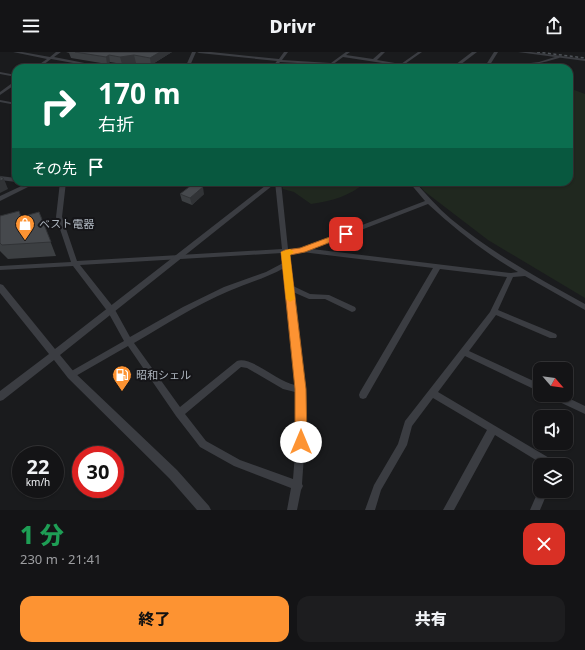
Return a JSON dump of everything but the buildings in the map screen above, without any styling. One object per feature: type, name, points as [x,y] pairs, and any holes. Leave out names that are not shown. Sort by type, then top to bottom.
[{"type":"street","points":[[15,52],[85,64]]},
{"type":"street","points":[[35,64],[53,52]]},
{"type":"street","points":[[42,64],[59,52]]},
{"type":"street","points":[[189,64],[194,52]]},
{"type":"street","points":[[199,52],[315,64]]},
{"type":"street","points":[[276,64],[286,52]]},
{"type":"street","points":[[334,64],[348,52]]},
{"type":"street","points":[[375,60],[383,52]]},
{"type":"street","points":[[405,64],[420,52]]},
{"type":"street","points":[[458,64],[475,52]]},
{"type":"street","points":[[488,64],[496,52]]},
{"type":"street","points":[[520,52],[585,60]]},
{"type":"street","points":[[343,56],[394,64]]},
{"type":"street","points":[[539,64],[558,57]]},
{"type":"street","points":[[0,73],[12,76]]},
{"type":"street","points":[[0,89],[12,80]]},
{"type":"street","points":[[0,94],[12,85]]},
{"type":"street","points":[[0,101],[12,103]]},
{"type":"street","points":[[0,178],[12,180]]},
{"type":"street","points":[[0,199],[24,186]]},
{"type":"street","points":[[63,186],[59,217],[75,264],[111,310],[129,342],[179,413],[203,444],[237,463],[298,486]]},
{"type":"street","points":[[0,397],[53,354],[179,258],[221,222],[269,186]]},
{"type":"street","points":[[278,186],[300,389],[301,455],[298,486],[292,510]]},
{"type":"street","points":[[415,186],[427,202],[461,229],[524,274],[585,307]]},
{"type":"street","points":[[302,250],[427,202]]},
{"type":"street","points":[[0,268],[302,250],[511,274],[524,274]]},
{"type":"street","points":[[71,375],[227,288],[268,274],[286,264]]},
{"type":"street","points":[[363,395],[438,266]]},
{"type":"street","points":[[370,510],[377,488],[402,445],[408,424],[494,311],[511,274]]},
{"type":"street","points":[[0,287],[71,375],[173,474],[205,510]]},
{"type":"street","points":[[289,287],[309,296],[326,297],[352,309]]},
{"type":"street","points":[[494,311],[553,336]]},
{"type":"street","points":[[464,352],[533,385]]},
{"type":"street","points":[[179,413],[240,363],[249,364],[286,387],[300,389]]},
{"type":"street","points":[[433,393],[541,458]]},
{"type":"street","points":[[568,402],[585,410]]},
{"type":"street","points":[[448,510],[493,429]]},
{"type":"street","points":[[535,510],[540,498]]},
{"type":"shaded area","points":[[573,90],[585,94],[585,298],[488,240],[424,191],[420,186],[573,186]]},
{"type":"shaded area","points":[[282,186],[361,186],[340,197],[311,204],[294,192],[283,189]]},
{"type":"railway","points":[[537,52],[585,58]]},
{"type":"slow traffic","points":[[290,252],[285,252],[290,299]]},
{"type":"place","name":"ベスト電器","points":[[25,241]]},
{"type":"place","name":"昭和シェル","points":[[122,392]]},
{"type":"route","points":[[301,442],[300,389],[285,252],[302,250],[346,234]]}]
